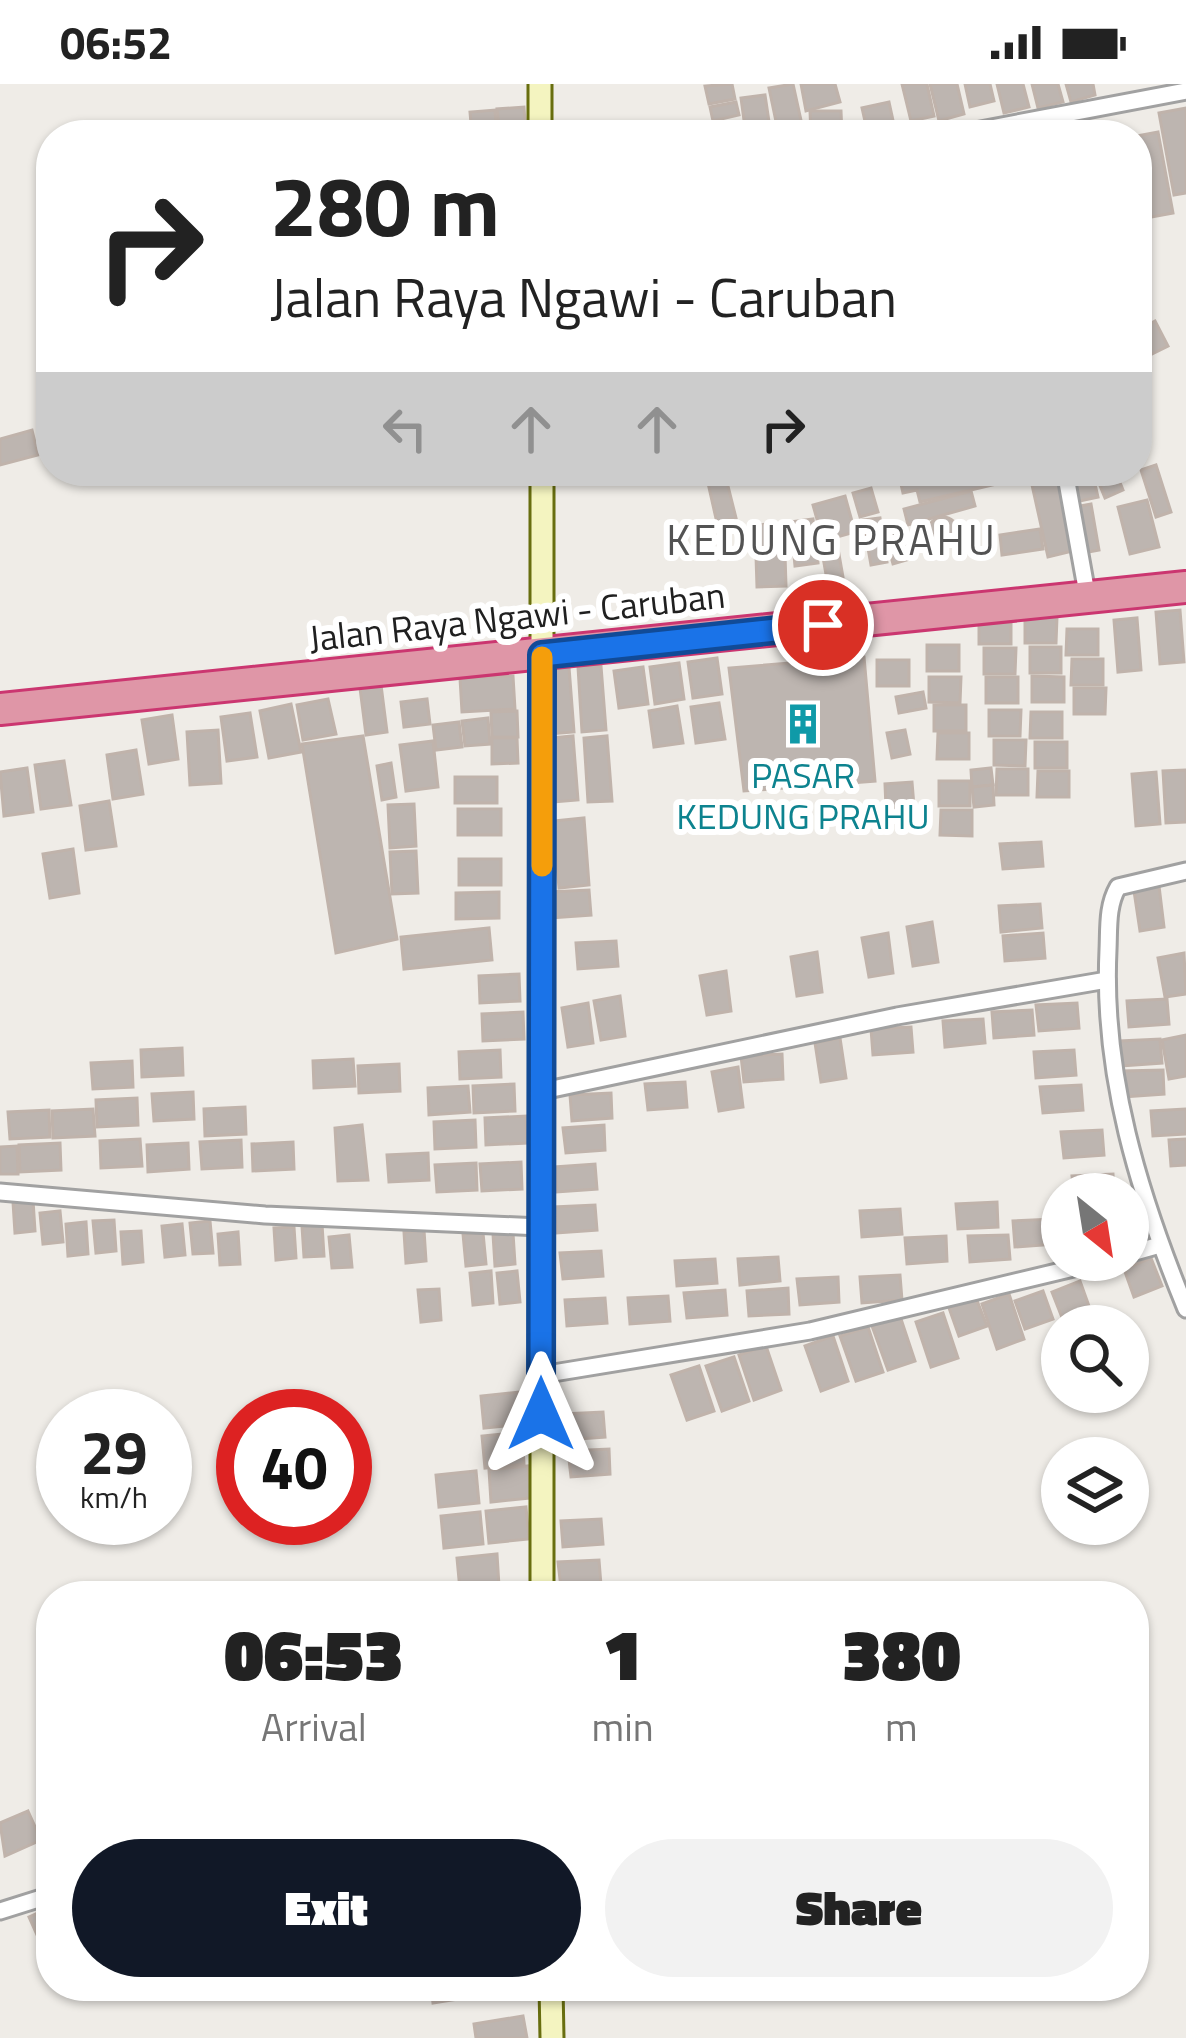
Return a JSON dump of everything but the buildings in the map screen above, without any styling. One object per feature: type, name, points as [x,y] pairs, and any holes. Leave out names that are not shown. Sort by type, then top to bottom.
[{"type":"highway","name":"Jalan Raya Ngawi - Caruban","points":[[0,710],[1186,587]]},
{"type":"street","points":[[540,84],[540,120]]},
{"type":"street","points":[[1046,120],[1186,91]]},
{"type":"street","points":[[542,486],[538,1092],[542,1581]]},
{"type":"street","points":[[1068,486],[1088,598]]},
{"type":"street","points":[[1186,871],[1118,887],[1111,900],[1107,980],[1126,1144],[1186,1309]]},
{"type":"street","points":[[538,1092],[897,1016],[1107,980]]},
{"type":"street","points":[[0,1192],[265,1215],[540,1227]]},
{"type":"street","points":[[1149,1248],[1160,1245]]},
{"type":"street","points":[[541,1375],[810,1331],[1041,1276]]},
{"type":"street","points":[[0,1911],[36,1900]]},
{"type":"street","points":[[551,2001],[552,2038]]},
{"type":"slow traffic","points":[[542,657],[542,866]]},
{"type":"place","name":"PASAR KEDUNG PRAHU","points":[[803,724]]},
{"type":"district","name":"KEDUNG PRAHU","points":[[832,539]]},
{"type":"route","points":[[541,1414],[542,655],[823,625]]}]
